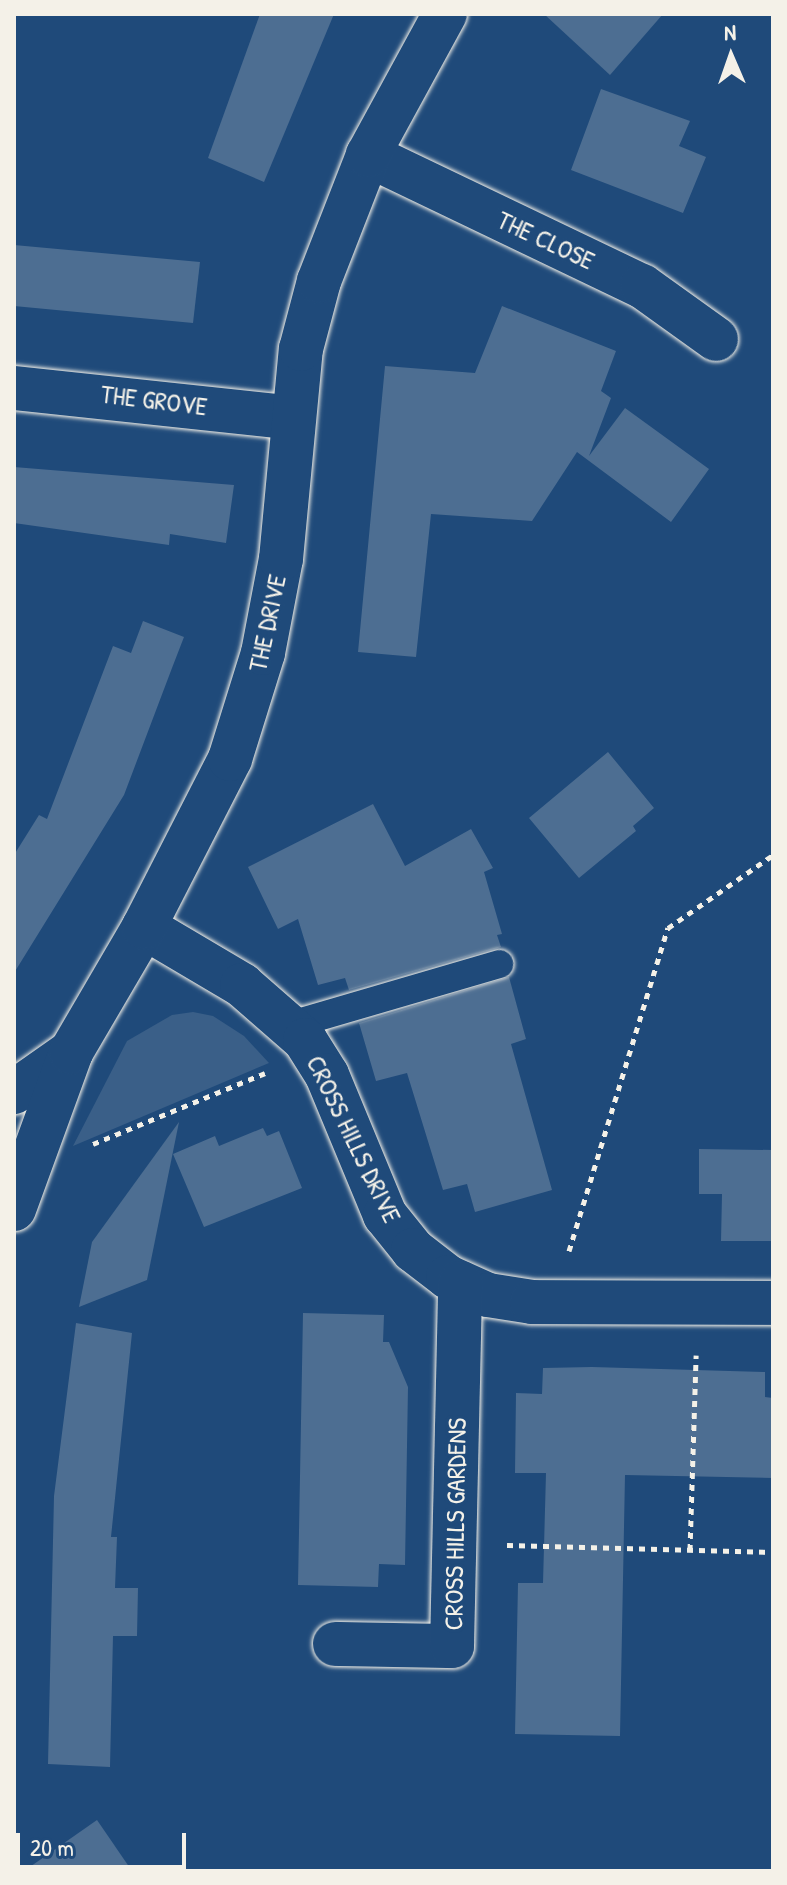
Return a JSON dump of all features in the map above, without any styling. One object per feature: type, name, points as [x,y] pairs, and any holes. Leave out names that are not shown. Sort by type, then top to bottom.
[{"type":"street","name":"THE DRIVE","points":[[19,1190],[71,1052],[144,927],[230,759],[263,653],[281,559],[301,349],[319,281],[368,155],[445,14]]},
{"type":"street","name":"THE CLOSE","points":[[368,155],[642,286],[716,339]]},
{"type":"street","name":"THE GROVE","points":[[14,388],[293,418]]},
{"type":"street","name":"CROSS HILLS DRIVE","points":[[144,927],[242,985],[303,1039],[385,1215],[413,1250],[460,1283],[488,1295],[554,1302],[773,1303]]},
{"type":"street","points":[[14,1092],[71,1052]]},
{"type":"street","name":"CROSS HILLS GARDENS","points":[[335,1644],[452,1646],[460,1283]]},
{"type":"lane","points":[[303,1039],[499,964]]},
{"type":"path","points":[[554,1302],[668,928],[773,855]]},
{"type":"path","points":[[19,1190],[303,1039]]},
{"type":"path","points":[[690,1550],[698,1302]]},
{"type":"path","points":[[454,1543],[773,1552]]},
{"type":"shaded area","points":[[193,1012],[213,1016],[244,1036],[269,1063],[73,1146],[127,1041],[172,1015]]},
{"type":"building","points":[[260,14],[334,14],[264,182],[208,158]]},
{"type":"building","points":[[544,14],[663,14],[610,75]]},
{"type":"building","points":[[601,89],[690,121],[679,146],[706,157],[683,213],[571,170]]},
{"type":"building","points":[[14,245],[200,262],[193,323],[14,306]]},
{"type":"building","points":[[502,306],[616,351],[601,391],[611,398],[589,456],[625,408],[709,469],[671,522],[577,452],[532,521],[431,514],[416,657],[358,652],[385,366],[475,373]]},
{"type":"building","points":[[14,467],[234,485],[226,543],[170,534],[169,545],[14,523]]},
{"type":"building","points":[[143,621],[184,637],[124,795],[14,973],[14,855],[39,815],[47,819],[113,646],[131,653]]},
{"type":"building","points":[[608,752],[654,808],[633,826],[636,831],[579,878],[529,818]]},
{"type":"building","points":[[373,804],[405,866],[471,829],[493,868],[484,872],[502,934],[497,935],[501,947],[349,990],[345,978],[318,985],[298,919],[278,929],[248,867]]},
{"type":"building","points":[[509,977],[526,1039],[511,1044],[552,1190],[475,1212],[467,1184],[443,1190],[407,1073],[376,1081],[359,1023]]},
{"type":"building","points":[[179,1122],[147,1280],[79,1307],[92,1242]]},
{"type":"building","points":[[263,1128],[267,1136],[279,1131],[302,1188],[204,1227],[173,1154],[215,1136],[219,1146]]},
{"type":"building","points":[[699,1149],[773,1150],[773,1241],[721,1241],[722,1194],[699,1194]]},
{"type":"building","points":[[303,1313],[384,1315],[383,1342],[389,1342],[408,1387],[405,1565],[379,1564],[378,1587],[298,1585]]},
{"type":"building","points":[[76,1323],[132,1333],[111,1537],[117,1537],[115,1588],[138,1588],[137,1636],[113,1636],[110,1767],[48,1764],[54,1496]]},
{"type":"building","points":[[543,1368],[765,1372],[765,1397],[773,1398],[773,1478],[625,1475],[620,1736],[515,1734],[518,1583],[543,1583],[546,1473],[515,1473],[516,1393],[542,1394]]},
{"type":"building","points":[[97,1820],[132,1871],[24,1871]]}]
